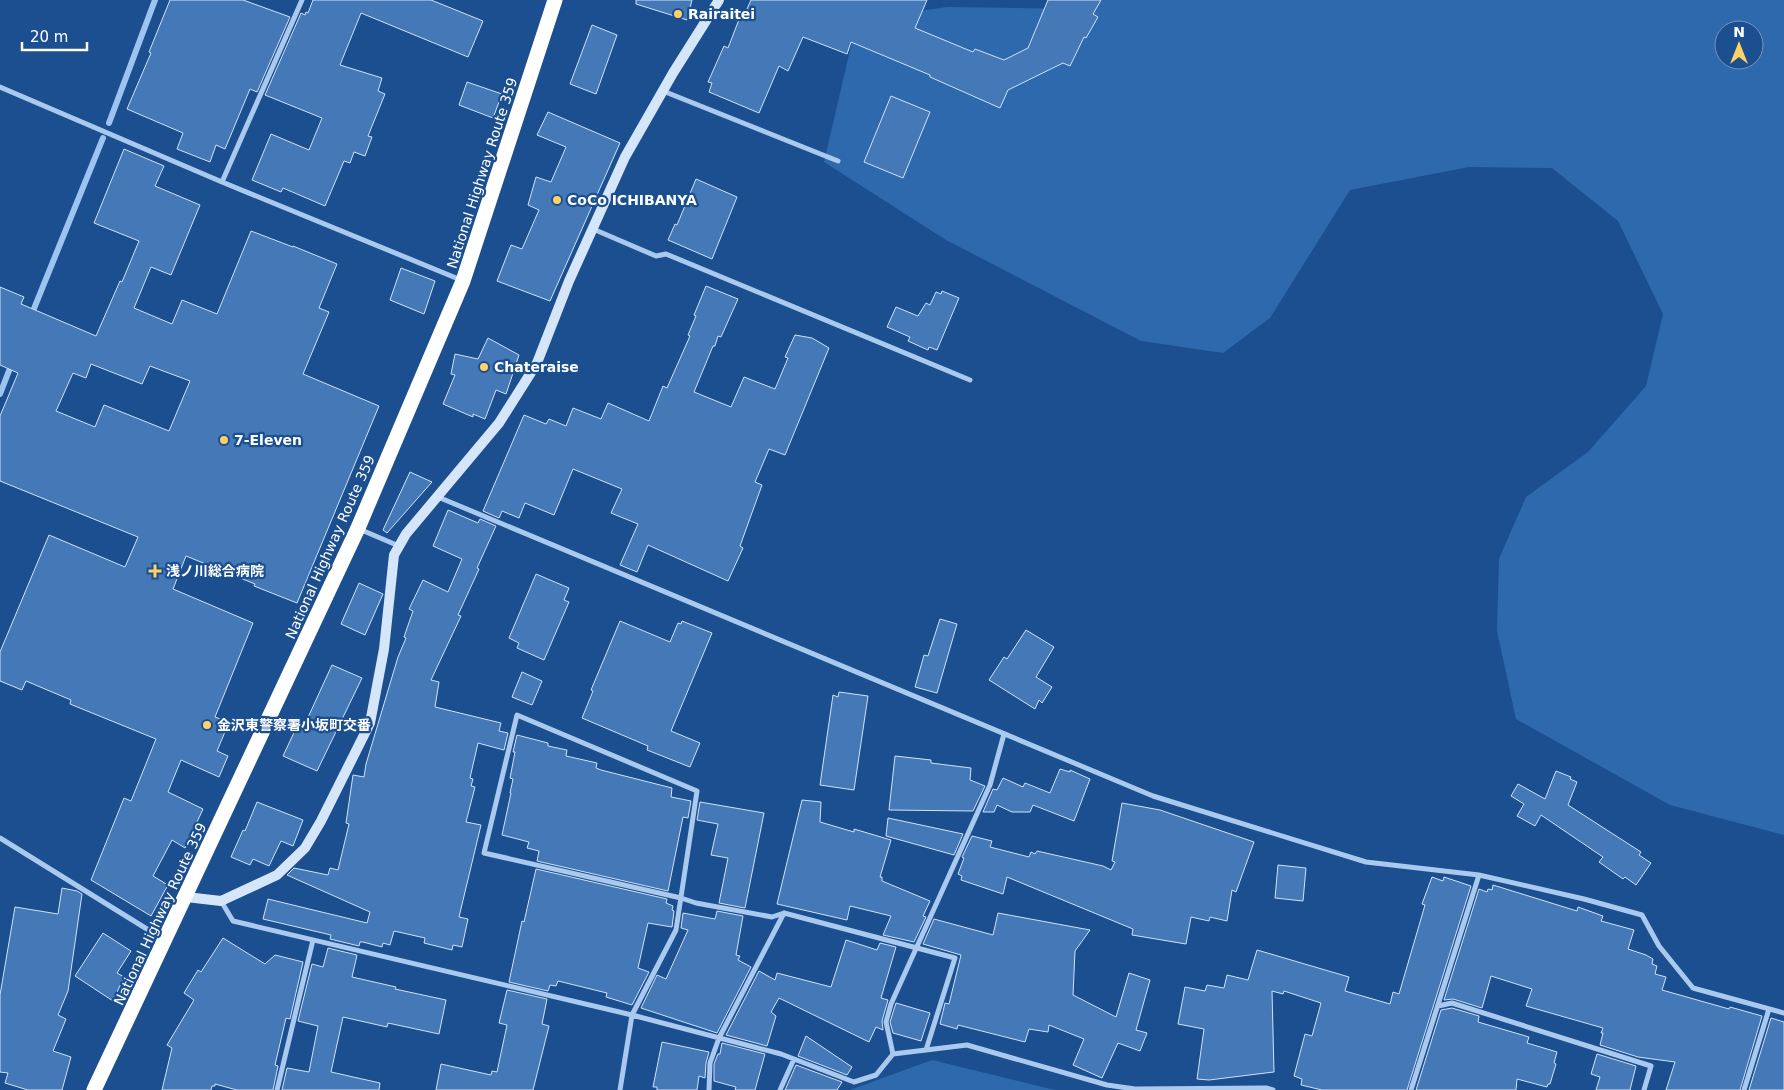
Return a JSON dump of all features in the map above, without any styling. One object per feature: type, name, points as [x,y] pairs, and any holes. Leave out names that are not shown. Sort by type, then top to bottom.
[{"type":"highway","name":"National Highway Route 359","points":[[94,1090],[358,528],[463,281],[555,0]]},
{"type":"street","points":[[222,182],[302,0]]},
{"type":"street","points":[[186,897],[221,901],[277,875],[305,848],[321,822],[329,802],[370,723],[384,649],[394,555],[406,534],[499,423],[537,363],[569,281],[625,156],[719,0]]},
{"type":"street","points":[[0,87],[222,182],[463,281]]},
{"type":"street","points":[[663,91],[838,161]]},
{"type":"street","points":[[593,228],[656,256],[666,254],[970,380]]},
{"type":"street","points":[[438,497],[1153,796],[1366,862],[1479,875],[1584,899],[1642,915],[1660,946],[1693,988],[1784,1014]]},
{"type":"street","points":[[358,528],[399,546]]},
{"type":"street","points":[[620,1090],[632,1015],[676,930],[681,898],[697,790],[517,715],[484,854],[681,898],[696,904],[772,917],[784,913],[955,958],[926,1050]]},
{"type":"street","points":[[893,1054],[886,1022],[891,1004],[990,785],[1004,734]]},
{"type":"street","points":[[0,838],[165,940]]},
{"type":"street","points":[[1411,1090],[1479,875]]},
{"type":"street","points":[[221,901],[233,921],[632,1015],[781,1054],[854,1082],[876,1075],[893,1054],[967,1045],[1107,1085],[1135,1089],[1266,1088],[1273,1090]]},
{"type":"street","points":[[709,1090],[710,1063],[719,1038],[784,913]]},
{"type":"street","points":[[278,1090],[313,940]]},
{"type":"street","points":[[1438,1006],[1452,1003],[1651,1066],[1644,1090]]},
{"type":"street","points":[[1744,1090],[1769,1009]]},
{"type":"street","points":[[780,1090],[794,1059]]},
{"type":"shaded area","points":[[1095,0],[1784,0],[1784,835],[1670,805],[1516,719],[1497,631],[1499,559],[1526,497],[1588,452],[1646,386],[1663,314],[1618,221],[1552,168],[1469,167],[1350,190],[1270,318],[1223,353],[1141,341],[946,240],[824,162],[857,20],[947,7],[1074,9]]},
{"type":"shaded area","points":[[932,1060],[1055,1090],[850,1090]]},
{"type":"building","points":[[170,0],[243,0],[290,17],[257,92],[250,89],[225,149],[216,145],[210,162],[177,149],[183,133],[127,109],[151,53],[149,52]]},
{"type":"building","points":[[313,0],[431,0],[483,21],[468,57],[361,13],[340,65],[382,78],[378,91],[385,94],[368,136],[372,137],[365,156],[354,152],[350,163],[344,161],[325,206],[283,188],[281,192],[252,180],[271,134],[309,150],[322,118],[265,95],[301,13],[305,15],[306,12],[308,13]]},
{"type":"building","name":"Rairaitei","points":[[636,0],[692,0],[687,20],[636,4]]},
{"type":"building","points":[[751,0],[927,0],[915,28],[973,52],[975,49],[1004,60],[1028,48],[1048,0],[1101,0],[1093,14],[1098,17],[1086,38],[1084,37],[1070,66],[1063,63],[1008,90],[1000,108],[930,77],[930,75],[851,42],[847,54],[803,37],[788,71],[779,66],[759,113],[709,92],[712,83],[708,82],[724,46],[728,48],[740,17],[743,18]]},
{"type":"building","points":[[592,25],[617,35],[596,94],[570,84]]},
{"type":"building","points":[[467,82],[502,94],[493,118],[459,105]]},
{"type":"building","points":[[891,96],[930,112],[903,178],[864,162]]},
{"type":"building","points":[[548,112],[620,143],[550,301],[497,281],[511,245],[522,249],[539,210],[528,205],[536,177],[551,182],[566,147],[537,135]]},
{"type":"building","name":"浅ノ川総合病院","points":[[124,149],[164,166],[155,186],[200,205],[171,275],[151,267],[134,308],[172,324],[182,300],[217,314],[251,231],[337,264],[319,308],[329,312],[303,374],[379,406],[297,603],[186,556],[173,589],[253,623],[215,717],[223,720],[221,725],[227,727],[217,751],[228,756],[219,777],[181,760],[168,792],[203,809],[185,848],[172,840],[153,876],[168,885],[151,916],[91,880],[124,798],[131,801],[156,739],[70,704],[71,700],[26,681],[22,690],[0,681],[0,652],[49,535],[125,567],[138,537],[0,481],[0,416],[18,373],[0,365],[0,287],[24,297],[21,304],[96,336],[139,241],[94,223]],"holes":[[[91,364],[142,384],[150,366],[190,381],[169,431],[104,405],[95,427],[56,411],[73,373],[86,378]]]},
{"type":"building","points":[[696,179],[737,197],[712,259],[668,240],[675,224],[677,225]]},
{"type":"building","points":[[401,268],[435,281],[424,314],[390,300]]},
{"type":"building","points":[[706,286],[738,299],[721,337],[718,336],[715,346],[713,346],[694,392],[731,407],[744,377],[775,389],[788,358],[785,357],[795,335],[812,338],[829,348],[785,455],[769,449],[755,482],[762,485],[740,546],[743,548],[728,581],[648,545],[637,572],[620,565],[638,524],[611,513],[622,489],[573,469],[554,515],[525,503],[519,518],[502,511],[499,518],[483,511],[524,415],[546,424],[549,419],[566,426],[573,408],[601,419],[608,403],[649,421],[663,386],[667,388],[690,336],[688,335],[696,316],[694,315]]},
{"type":"building","points":[[942,291],[959,298],[937,350],[929,347],[928,350],[908,341],[910,337],[887,327],[896,307],[918,316],[926,303],[930,305],[936,292],[941,294]]},
{"type":"building","name":"Chateraise","points":[[488,338],[519,355],[506,394],[496,390],[485,419],[473,414],[473,417],[443,404],[455,375],[451,374],[455,354],[478,359]]},
{"type":"building","points":[[410,472],[432,482],[387,533],[383,530]]},
{"type":"building","points":[[448,510],[478,523],[480,519],[496,526],[458,615],[461,616],[431,680],[439,682],[435,707],[501,723],[499,731],[508,733],[504,750],[478,743],[470,778],[473,779],[471,786],[475,787],[466,822],[481,825],[459,917],[468,919],[462,947],[453,945],[452,950],[424,943],[425,938],[394,931],[390,945],[383,943],[382,947],[360,942],[359,946],[330,939],[331,935],[263,919],[268,899],[367,923],[370,912],[287,875],[294,868],[328,875],[330,868],[338,870],[349,824],[346,823],[353,775],[364,777],[366,764],[398,657],[406,638],[404,637],[413,611],[409,609],[423,580],[448,592],[462,559],[433,546]]},
{"type":"building","points":[[536,574],[569,588],[564,600],[569,602],[544,660],[517,648],[519,643],[509,638]]},
{"type":"building","points":[[359,583],[383,594],[365,635],[341,624]]},
{"type":"building","points":[[940,619],[957,624],[937,693],[915,687],[924,655],[928,656]]},
{"type":"building","points":[[620,621],[670,642],[678,623],[681,624],[682,621],[712,633],[671,731],[700,743],[690,767],[647,750],[648,746],[582,718],[593,691],[591,690]]},
{"type":"building","points":[[1026,630],[1054,647],[1036,677],[1052,687],[1042,703],[1039,700],[1035,709],[989,680],[1004,657],[1007,659]]},
{"type":"building","points":[[332,665],[362,678],[317,771],[283,756],[298,724],[302,726],[303,723],[305,724]]},
{"type":"building","points":[[522,672],[542,681],[532,705],[512,697]]},
{"type":"building","points":[[839,692],[868,696],[854,790],[820,785],[833,695],[838,697]]},
{"type":"building","points":[[517,735],[548,743],[548,746],[567,750],[566,756],[597,763],[596,768],[601,770],[672,788],[671,797],[691,801],[688,818],[683,817],[668,891],[537,861],[539,851],[527,848],[529,842],[502,835],[511,793],[513,779],[510,778]]},
{"type":"building","points":[[895,756],[931,760],[931,763],[971,768],[970,780],[985,786],[973,811],[889,810]]},
{"type":"building","points":[[1060,769],[1070,772],[1070,770],[1090,779],[1074,821],[1033,805],[1030,812],[1012,812],[997,805],[994,812],[983,812],[993,789],[997,790],[1003,778],[1023,787],[1025,783],[1050,793]]},
{"type":"building","points":[[1556,771],[1571,777],[1570,779],[1577,782],[1568,805],[1641,852],[1639,855],[1651,863],[1636,885],[1625,877],[1623,879],[1599,862],[1603,857],[1541,815],[1535,826],[1517,816],[1524,804],[1511,796],[1518,784],[1545,799]]},
{"type":"building","points":[[802,800],[821,802],[820,822],[854,832],[854,829],[891,840],[880,877],[882,877],[882,881],[930,901],[923,916],[926,917],[914,942],[883,935],[891,916],[850,906],[847,920],[777,904]]},
{"type":"building","points":[[257,802],[303,820],[293,846],[281,841],[269,866],[253,859],[250,865],[231,857],[243,830],[245,831]]},
{"type":"building","points":[[700,802],[764,813],[745,908],[719,903],[728,858],[711,855],[718,824],[697,820]]},
{"type":"building","points":[[1122,803],[1160,810],[1254,842],[1236,892],[1232,890],[1227,921],[1210,917],[1209,921],[1191,917],[1186,944],[1132,935],[1133,929],[1007,877],[1003,894],[961,880],[962,876],[958,874],[964,858],[962,857],[972,836],[992,841],[990,847],[1029,857],[1031,852],[1035,854],[1037,851],[1103,866],[1111,870],[1115,862],[1112,861]]},
{"type":"building","points":[[888,818],[963,834],[954,855],[886,836]]},
{"type":"building","points":[[1278,865],[1306,868],[1303,901],[1275,898]]},
{"type":"building","points":[[536,869],[667,899],[666,903],[673,906],[672,927],[648,923],[638,968],[649,972],[632,1005],[606,997],[607,993],[558,981],[556,986],[550,985],[548,991],[509,982],[522,921],[524,922]]},
{"type":"building","points":[[1432,877],[1443,881],[1444,877],[1471,886],[1407,1090],[1322,1090],[1301,1085],[1302,1079],[1294,1076],[1305,1034],[1312,1036],[1321,1003],[1284,991],[1283,994],[1272,991],[1274,1072],[1209,1080],[1197,1079],[1204,1029],[1178,1024],[1185,987],[1205,991],[1207,985],[1224,988],[1227,975],[1248,980],[1257,950],[1349,977],[1345,991],[1390,1004],[1393,992],[1399,994],[1425,905],[1422,904]]},
{"type":"building","points":[[1493,885],[1577,911],[1578,907],[1603,916],[1601,921],[1634,930],[1628,949],[1653,959],[1652,964],[1657,966],[1655,974],[1666,977],[1662,990],[1729,1009],[1730,1007],[1762,1016],[1740,1090],[1666,1090],[1675,1062],[1638,1057],[1600,1045],[1603,1028],[1526,1006],[1532,989],[1491,976],[1482,1008],[1453,999],[1444,1000],[1479,889],[1487,892],[1488,889],[1492,890]]},
{"type":"building","points":[[62,888],[82,894],[68,991],[58,1015],[66,1019],[53,1051],[71,1057],[62,1090],[28,1090],[5,1083],[8,1073],[0,1072],[0,995],[15,907],[58,914]]},
{"type":"building","points":[[717,911],[743,916],[736,955],[740,956],[738,960],[751,967],[717,1033],[641,1008],[657,975],[666,979],[688,930],[681,928],[683,913],[715,919]]},
{"type":"building","points":[[998,913],[1090,930],[1075,951],[1073,995],[1116,1017],[1129,973],[1150,980],[1136,1030],[1147,1033],[1140,1051],[1118,1043],[1102,1078],[1073,1065],[1084,1039],[1049,1025],[1048,1032],[1029,1029],[1025,1042],[958,1025],[957,1029],[940,1024],[945,1003],[949,1004],[961,955],[923,944],[934,919],[993,935]]},
{"type":"building","points":[[103,933],[131,951],[117,973],[124,977],[113,1001],[75,976]]},
{"type":"building","points":[[223,938],[265,964],[275,955],[303,962],[290,1019],[286,1018],[275,1065],[278,1066],[273,1090],[237,1090],[215,1084],[211,1090],[162,1090],[172,1048],[167,1045],[194,1000],[184,993],[198,970],[201,972]]},
{"type":"building","points":[[846,940],[877,950],[880,943],[896,947],[881,998],[888,1000],[882,1021],[883,1030],[876,1027],[869,1042],[779,998],[771,1012],[776,1016],[767,1046],[726,1035],[759,971],[775,980],[777,973],[831,987]]},
{"type":"building","points":[[328,948],[357,955],[352,977],[446,1000],[439,1034],[388,1023],[387,1027],[343,1017],[331,1072],[380,1083],[379,1090],[282,1090],[287,1068],[309,1072],[318,1026],[298,1021],[312,964],[323,967]]},
{"type":"building","points":[[507,990],[547,999],[542,1024],[549,1026],[533,1090],[436,1090],[441,1064],[491,1075],[492,1071],[497,1072],[507,1025],[499,1023]]},
{"type":"building","points":[[896,1003],[930,1013],[921,1041],[893,1033],[890,1022]]},
{"type":"building","points":[[1452,1008],[1479,1016],[1478,1022],[1529,1037],[1527,1043],[1557,1052],[1554,1063],[1556,1064],[1550,1084],[1547,1087],[1517,1079],[1516,1090],[1416,1090],[1441,1010]]},
{"type":"building","points":[[1771,1018],[1784,1022],[1784,1090],[1749,1090]]},
{"type":"building","points":[[806,1036],[852,1067],[847,1075],[798,1056]]},
{"type":"building","points":[[662,1042],[709,1052],[705,1078],[699,1076],[697,1090],[657,1090],[657,1087],[653,1087]]},
{"type":"building","points":[[722,1043],[765,1054],[755,1090],[735,1090],[736,1087],[714,1081],[714,1064],[718,1054],[720,1054]]},
{"type":"building","points":[[1597,1054],[1636,1066],[1630,1090],[1596,1090],[1600,1077],[1591,1074]]},
{"type":"building","points":[[796,1065],[842,1082],[837,1090],[785,1090]]},
{"type":"waterway","points":[[109,123],[155,0]]},
{"type":"waterway","points":[[31,316],[103,138]]},
{"type":"waterway","points":[[0,394],[12,363]]},
{"type":"place","name":"Rairaitei","points":[[678,14]]},
{"type":"place","name":"CoCo ICHIBANYA","points":[[557,200]]},
{"type":"place","name":"Chateraise","points":[[484,367]]},
{"type":"place","name":"7-Eleven","points":[[224,440]]},
{"type":"place","name":"浅ノ川総合病院","points":[[155,571]]},
{"type":"place","name":"金沢東警察署小坂町交番","points":[[207,725]]}]
